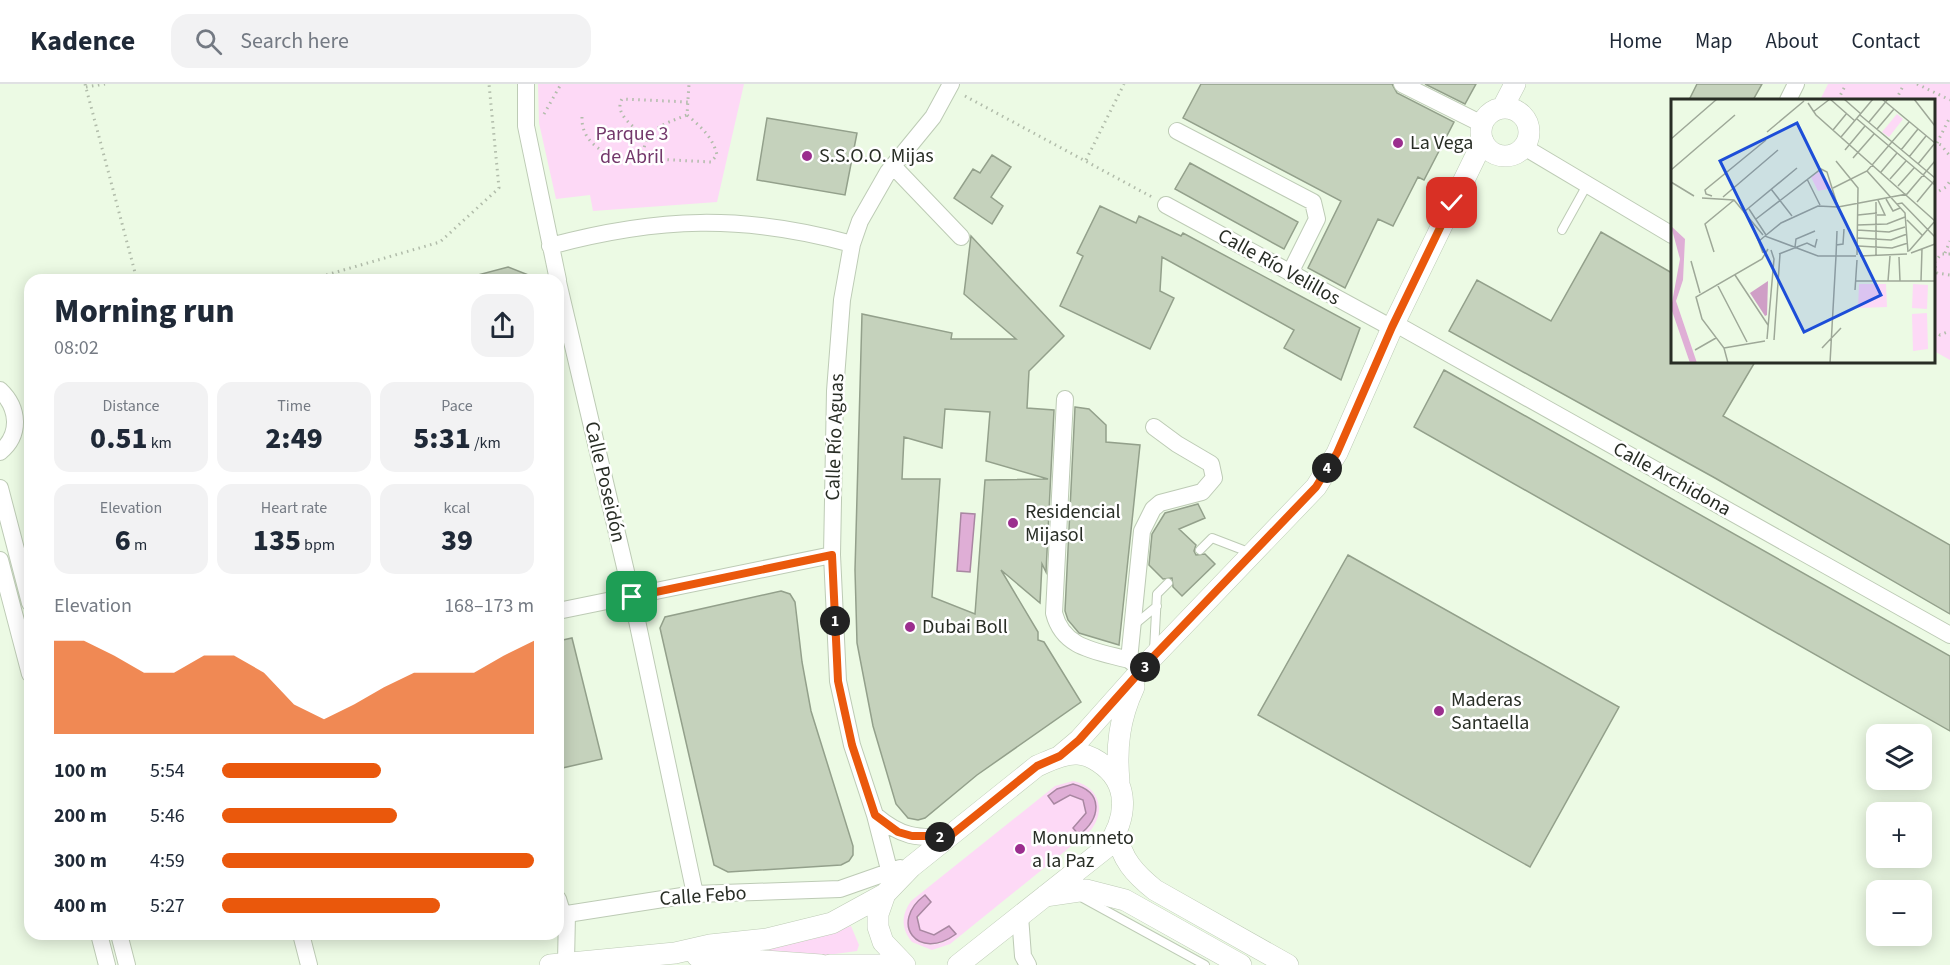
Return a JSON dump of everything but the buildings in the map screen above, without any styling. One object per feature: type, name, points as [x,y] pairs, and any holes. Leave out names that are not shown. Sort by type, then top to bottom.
[{"type":"street","name":"Calle Poseidón","points":[[526,84],[526,126],[556,274]]},
{"type":"street","points":[[562,940],[558,963],[675,953],[811,929],[832,922],[883,893],[911,867],[1037,766],[1060,756],[1079,740],[1141,662],[1316,487],[1337,453],[1393,325],[1482,133],[1492,111],[1503,108],[1515,110],[1525,118],[1529,133],[1524,147],[1512,155],[1499,155],[1491,152],[1482,133],[1402,84]]},
{"type":"street","points":[[1503,108],[1515,84]]},
{"type":"street","points":[[1788,99],[1796,84]]},
{"type":"street","name":"Calle Río Aguas","points":[[883,893],[875,815],[852,745],[838,681],[832,555],[835,391],[842,300],[852,244],[867,207],[893,166],[933,117],[948,85]]},
{"type":"street","points":[[1177,130],[1313,202],[1317,219],[1290,273]]},
{"type":"street","points":[[1524,147],[1671,234]]},
{"type":"street","points":[[893,166],[961,237]]},
{"type":"street","name":"Calle Río Velillos","points":[[1166,205],[1290,273],[1393,325]]},
{"type":"street","points":[[550,246],[635,226],[706,221],[785,228],[852,244]]},
{"type":"street","name":"Calle Poseidón","points":[[564,307],[632,597],[696,894]]},
{"type":"street","name":"Calle Archidona","points":[[1393,325],[1950,635]]},
{"type":"street","points":[[0,390],[14,408],[16,422],[13,435],[3,449],[0,466]]},
{"type":"street","points":[[1065,399],[1055,620],[1057,627],[1067,638],[1083,647],[1141,662]]},
{"type":"street","points":[[958,965],[1107,847],[1117,833],[1123,817],[1124,798],[1119,782],[1116,752],[1120,724],[1141,662],[1132,628],[1142,531],[1153,509],[1160,503],[1202,492],[1214,478],[1211,464],[1154,427]]},
{"type":"street","points":[[0,488],[24,580]]},
{"type":"street","points":[[564,610],[832,555]]},
{"type":"street","points":[[0,560],[24,651]]},
{"type":"street","points":[[1060,756],[1077,754],[1092,758],[1106,767],[1119,782]]},
{"type":"street","points":[[875,815],[898,832],[912,836],[950,836]]},
{"type":"street","points":[[1117,833],[1123,856],[1138,876],[1155,890],[1288,965]]},
{"type":"street","name":"Calle Febo","points":[[840,889],[859,896],[883,893]]},
{"type":"street","name":"Calle Febo","points":[[567,914],[696,894],[840,889],[883,893]]},
{"type":"street","points":[[1045,896],[1086,890],[1125,900],[1241,965]]},
{"type":"street","points":[[883,893],[878,927],[883,942],[904,965]]},
{"type":"street","points":[[564,913],[567,914],[564,930]]},
{"type":"street","points":[[1020,916],[1023,957],[1028,965]]},
{"type":"street","points":[[101,940],[107,965]]},
{"type":"street","points":[[121,940],[127,965]]},
{"type":"street","points":[[303,940],[309,965]]},
{"type":"street","points":[[675,953],[747,961],[821,965]]},
{"type":"street","points":[[830,965],[891,965]]},
{"type":"lane","points":[[1562,230],[1587,185]]},
{"type":"lane","points":[[1200,550],[1212,538],[1252,553]]},
{"type":"lane","points":[[1141,662],[1157,606],[1157,594],[1168,583]]},
{"type":"lane","points":[[1132,628],[1157,606]]},
{"type":"lane","points":[[1070,892],[1098,905],[1205,965]]},
{"type":"path","points":[[105,84],[85,86],[135,274]]},
{"type":"path","points":[[330,274],[440,242],[499,188],[489,84]]},
{"type":"path","points":[[547,109],[561,84]]},
{"type":"path","points":[[687,115],[689,84]]},
{"type":"path","points":[[1086,160],[1124,84]]},
{"type":"path","points":[[1838,99],[1846,84]]},
{"type":"path","points":[[1896,99],[1904,84]]},
{"type":"path","points":[[1917,84],[1950,100]]},
{"type":"path","points":[[948,85],[1166,205]]},
{"type":"path","points":[[647,137],[627,121],[621,111],[622,99],[688,102]]},
{"type":"path","points":[[642,159],[643,145],[647,137],[667,122],[687,115]]},
{"type":"path","points":[[582,117],[584,130],[596,148],[616,157],[705,164],[716,159],[715,146],[709,136],[687,115]]},
{"type":"path","points":[[1950,117],[1935,142],[1950,156]]},
{"type":"path","points":[[1935,193],[1950,181]]},
{"type":"path","points":[[1935,262],[1950,242]]},
{"type":"path","points":[[1935,250],[1950,254]]},
{"type":"path","points":[[1935,270],[1940,275],[1950,275]]},
{"type":"path","points":[[1935,332],[1940,335],[1950,331]]},
{"type":"green space","name":"Parque 3 de Abril","points":[[538,84],[744,84],[717,202],[593,211],[590,195],[556,199],[539,123]]},
{"type":"green space","points":[[1828,84],[1950,84],[1950,360],[1935,352],[1935,99],[1820,99]]},
{"type":"green space","points":[[1073,781],[1089,788],[1094,793],[1099,807],[1096,822],[1091,830],[950,944],[932,950],[912,942],[904,927],[905,912],[911,901],[1055,786]],"holes":[[[1073,784],[1086,791],[1093,802],[1094,814],[1088,828],[1081,821],[1087,813],[1083,800],[1075,795],[1065,796]],[[925,895],[930,902],[919,913],[918,926],[924,934],[934,935],[949,926],[946,941],[924,944],[911,933],[910,914],[915,904]]]},
{"type":"green space","points":[[851,926],[859,945],[857,951],[820,956],[750,953],[812,939]]},
{"type":"shaded area","points":[[961,513],[975,514],[970,572],[957,571]]},
{"type":"shaded area","points":[[1073,784],[1090,793],[1096,806],[1092,821],[1079,835],[1073,828],[1086,813],[1083,800],[1070,795],[1054,804],[1048,796],[1057,789]]},
{"type":"shaded area","points":[[925,895],[931,902],[917,917],[920,930],[934,935],[949,926],[956,934],[942,942],[930,944],[912,936],[909,917],[914,906]]},
{"type":"place","name":"La Vega","points":[[1398,143]]},
{"type":"place","name":"S.S.O.O. Mijas","points":[[807,156]]},
{"type":"place","name":"Residencial Mijasol","points":[[1013,523]]},
{"type":"place","name":"Dubai Boll","points":[[910,627]]},
{"type":"place","name":"Maderas Santaella","points":[[1439,711]]},
{"type":"place","name":"Monumneto a la Paz","points":[[1020,849]]},
{"type":"route","points":[[632,597],[832,555],[838,681],[852,745],[875,815],[887,826],[912,836],[930,838],[950,836],[1037,766],[1060,756],[1079,740],[1153,657],[1316,487],[1337,453],[1366,392],[1392,327],[1452,203]]}]
